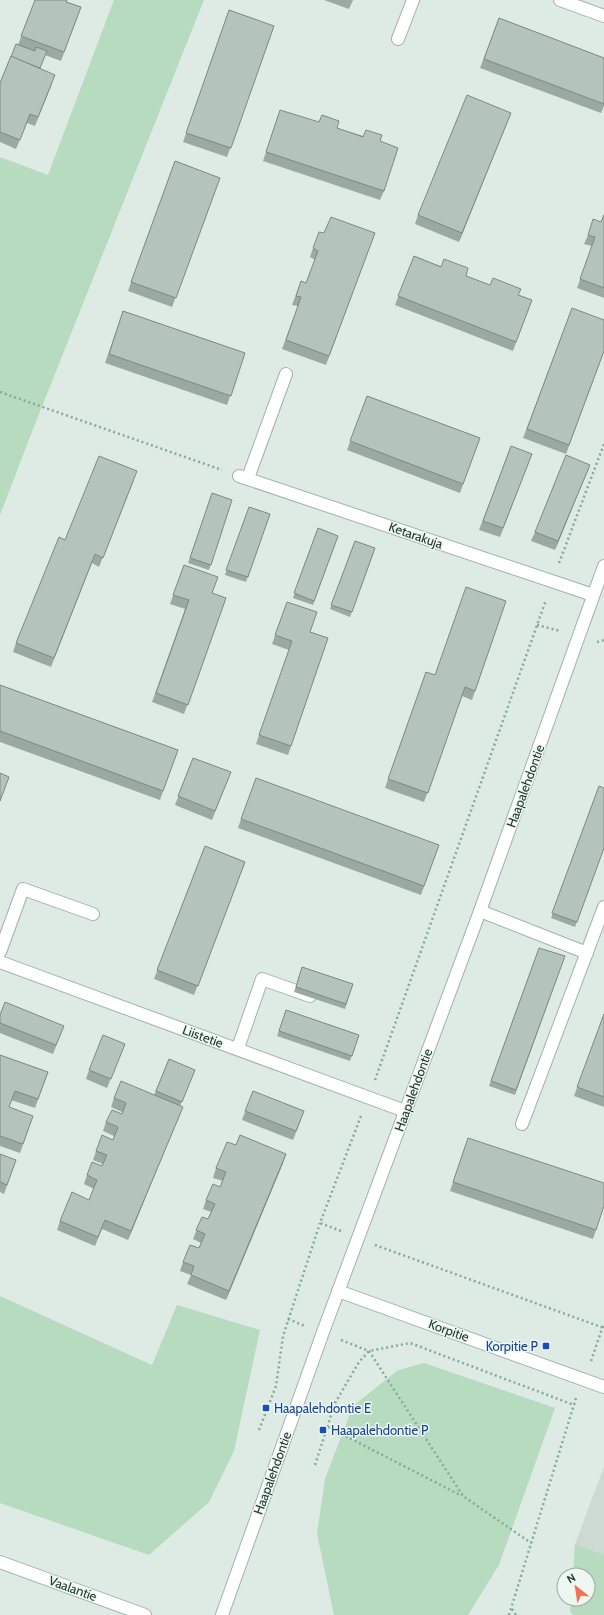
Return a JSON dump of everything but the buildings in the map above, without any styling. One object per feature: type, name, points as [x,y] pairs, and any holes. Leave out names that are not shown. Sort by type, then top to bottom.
[{"type":"street","points":[[398,39],[413,0]]},
{"type":"street","points":[[560,0],[604,16]]},
{"type":"street","points":[[244,477],[286,374]]},
{"type":"street","name":"Ketarakuja","points":[[244,477],[593,595]]},
{"type":"street","name":"Haapalehdontie","points":[[222,1615],[338,1291],[480,911],[604,566]]},
{"type":"street","points":[[0,952],[23,889],[93,914]]},
{"type":"street","points":[[522,1124],[604,908]]},
{"type":"street","points":[[480,911],[587,953]]},
{"type":"street","name":"Liistetie","points":[[0,962],[405,1110]]},
{"type":"street","points":[[238,1048],[262,979],[323,1001]]},
{"type":"street","name":"Korpitie","points":[[338,1291],[604,1387]]},
{"type":"street","name":"Vaalantie","points":[[0,1562],[145,1615]]},
{"type":"path","points":[[0,392],[244,477]]},
{"type":"path","points":[[259,1430],[276,1386],[283,1336],[320,1223]]},
{"type":"path","points":[[509,1615],[574,1404],[604,1323]]},
{"type":"path","points":[[315,1464],[335,1403],[359,1362],[369,1350],[410,1343],[574,1404]]},
{"type":"path","points":[[369,1350],[463,1496]]},
{"type":"path","points":[[328,1427],[463,1496],[531,1543]]},
{"type":"path","points":[[512,1609],[516,1615]]},
{"type":"shaded area","points":[[604,1467],[604,1555],[575,1544]]},
{"type":"green space","points":[[114,0],[204,0],[0,515],[0,157],[48,175]]},
{"type":"green space","points":[[0,1296],[152,1365],[177,1305],[260,1330],[234,1451],[209,1502],[149,1555],[0,1503]]},
{"type":"green space","points":[[424,1363],[555,1408],[499,1565],[468,1615],[334,1615],[317,1534],[325,1479],[353,1406],[398,1370]]},
{"type":"green space","points":[[575,1544],[604,1555],[604,1615],[573,1615],[570,1611],[570,1607],[596,1607],[596,1567],[574,1567]]},
{"type":"place","name":"Korpitie P","points":[[546,1346]]},
{"type":"place","name":"Haapalehdontie E","points":[[266,1408]]},
{"type":"place","name":"Haapalehdontie P","points":[[323,1430]]}]
